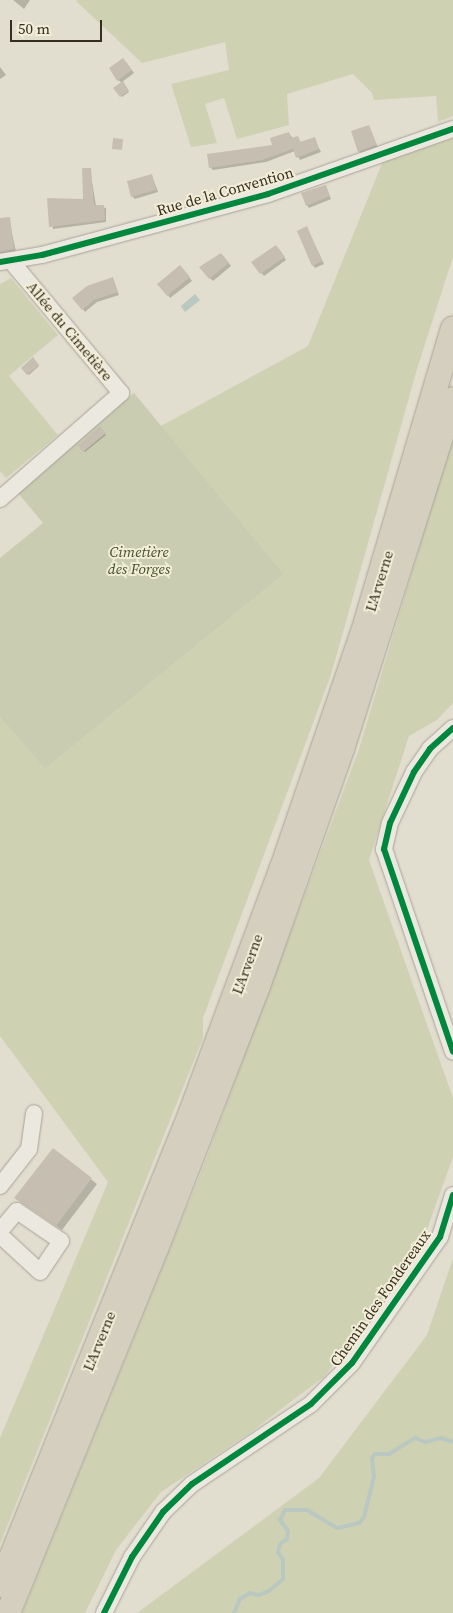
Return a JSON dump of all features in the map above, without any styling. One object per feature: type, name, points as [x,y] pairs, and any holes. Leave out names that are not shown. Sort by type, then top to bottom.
[{"type":"highway","name":"L'Arverne","points":[[0,1585],[160,1189],[279,877],[366,622],[453,329]]},
{"type":"highway","name":"L'Arverne","points":[[8,1613],[156,1249],[256,989],[342,750],[453,399]]},
{"type":"street","name":"Rue de la Convention","points":[[6,262],[268,194],[453,129]]},
{"type":"street","name":"Allée du Cimetière","points":[[0,499],[121,393],[6,262]]},
{"type":"street","points":[[453,728],[430,749],[414,772],[390,823],[384,849],[453,1052]]},
{"type":"street","points":[[0,1186],[29,1149],[34,1113]]},
{"type":"street","name":"Chemin des Fondereaux","points":[[104,1613],[132,1557],[163,1512],[192,1484],[311,1404],[352,1363],[440,1237],[453,1195]]},
{"type":"street","points":[[0,1231],[17,1211],[61,1241],[40,1272],[0,1236]]},
{"type":"green space","points":[[453,0],[453,116],[438,122],[436,96],[374,100],[372,93],[353,74],[287,94],[289,125],[237,139],[224,98],[205,104],[217,143],[191,147],[171,84],[229,70],[225,42],[142,63],[76,1]]},
{"type":"green space","points":[[453,138],[453,257],[417,369],[331,675],[203,1018],[203,1038],[0,1544],[0,1438],[108,1182],[0,1036],[0,717],[45,769],[284,574],[161,426],[308,346],[383,161]]},
{"type":"green space","points":[[11,278],[58,335],[9,376],[58,435],[6,478],[0,471],[0,284]]},
{"type":"green space","name":"Cimetière des Forges","points":[[134,393],[284,574],[45,769],[0,717],[0,558],[43,523],[18,493]]},
{"type":"green space","points":[[453,435],[453,703],[437,720],[409,736],[369,860],[453,1098],[453,1157],[421,1246],[325,1376],[251,1432],[161,1492],[116,1550],[85,1613],[22,1613],[201,1172],[359,749]]},
{"type":"green space","points":[[453,1258],[453,1613],[137,1613],[319,1478],[427,1335]]},
{"type":"shaded area","points":[[195,294],[200,300],[185,312],[181,306]]},
{"type":"building","points":[[123,58],[132,70],[117,81],[109,68]]},
{"type":"building","points":[[123,81],[129,91],[120,97],[113,88]]},
{"type":"building","points":[[369,125],[377,145],[358,152],[351,131]]},
{"type":"building","points":[[289,132],[291,138],[298,136],[300,142],[315,137],[319,149],[296,158],[293,149],[262,160],[209,168],[207,154],[272,145],[270,138]]},
{"type":"building","points":[[113,138],[123,139],[122,150],[112,149]]},
{"type":"building","points":[[82,168],[91,168],[94,205],[104,205],[105,220],[49,227],[47,198],[83,199]]},
{"type":"building","points":[[152,174],[156,190],[131,197],[127,181]]},
{"type":"building","points":[[326,185],[330,196],[306,206],[301,193]]},
{"type":"building","points":[[10,217],[14,249],[0,252],[0,218]]},
{"type":"building","points":[[307,226],[322,261],[312,266],[297,231]]},
{"type":"building","points":[[276,245],[285,257],[260,274],[251,262]]},
{"type":"building","points":[[221,253],[229,263],[209,279],[199,267]]},
{"type":"building","points":[[180,265],[190,277],[167,296],[157,284]]},
{"type":"building","points":[[113,277],[118,292],[94,300],[82,310],[72,298],[87,286]]},
{"type":"building","points":[[33,357],[39,365],[27,375],[21,368]]},
{"type":"building","points":[[100,426],[106,433],[83,452],[78,446]]},
{"type":"building","points":[[53,1148],[92,1178],[56,1226],[14,1198]]},
{"type":"waterway","points":[[234,1613],[240,1599],[250,1593],[259,1595],[269,1591],[283,1579],[283,1560],[278,1552],[280,1544],[287,1539],[288,1531],[280,1520],[285,1510],[307,1510],[337,1528],[359,1523],[364,1517],[374,1477],[372,1458],[375,1454],[389,1454],[415,1438],[425,1442],[441,1438],[453,1442]]},
{"type":"cycle path","points":[[0,262],[42,255],[268,194],[453,129]]},
{"type":"cycle path","points":[[453,728],[430,749],[414,772],[390,823],[384,849],[453,1052]]},
{"type":"cycle path","points":[[104,1613],[132,1557],[163,1512],[192,1484],[311,1404],[352,1363],[440,1237],[453,1195]]}]
